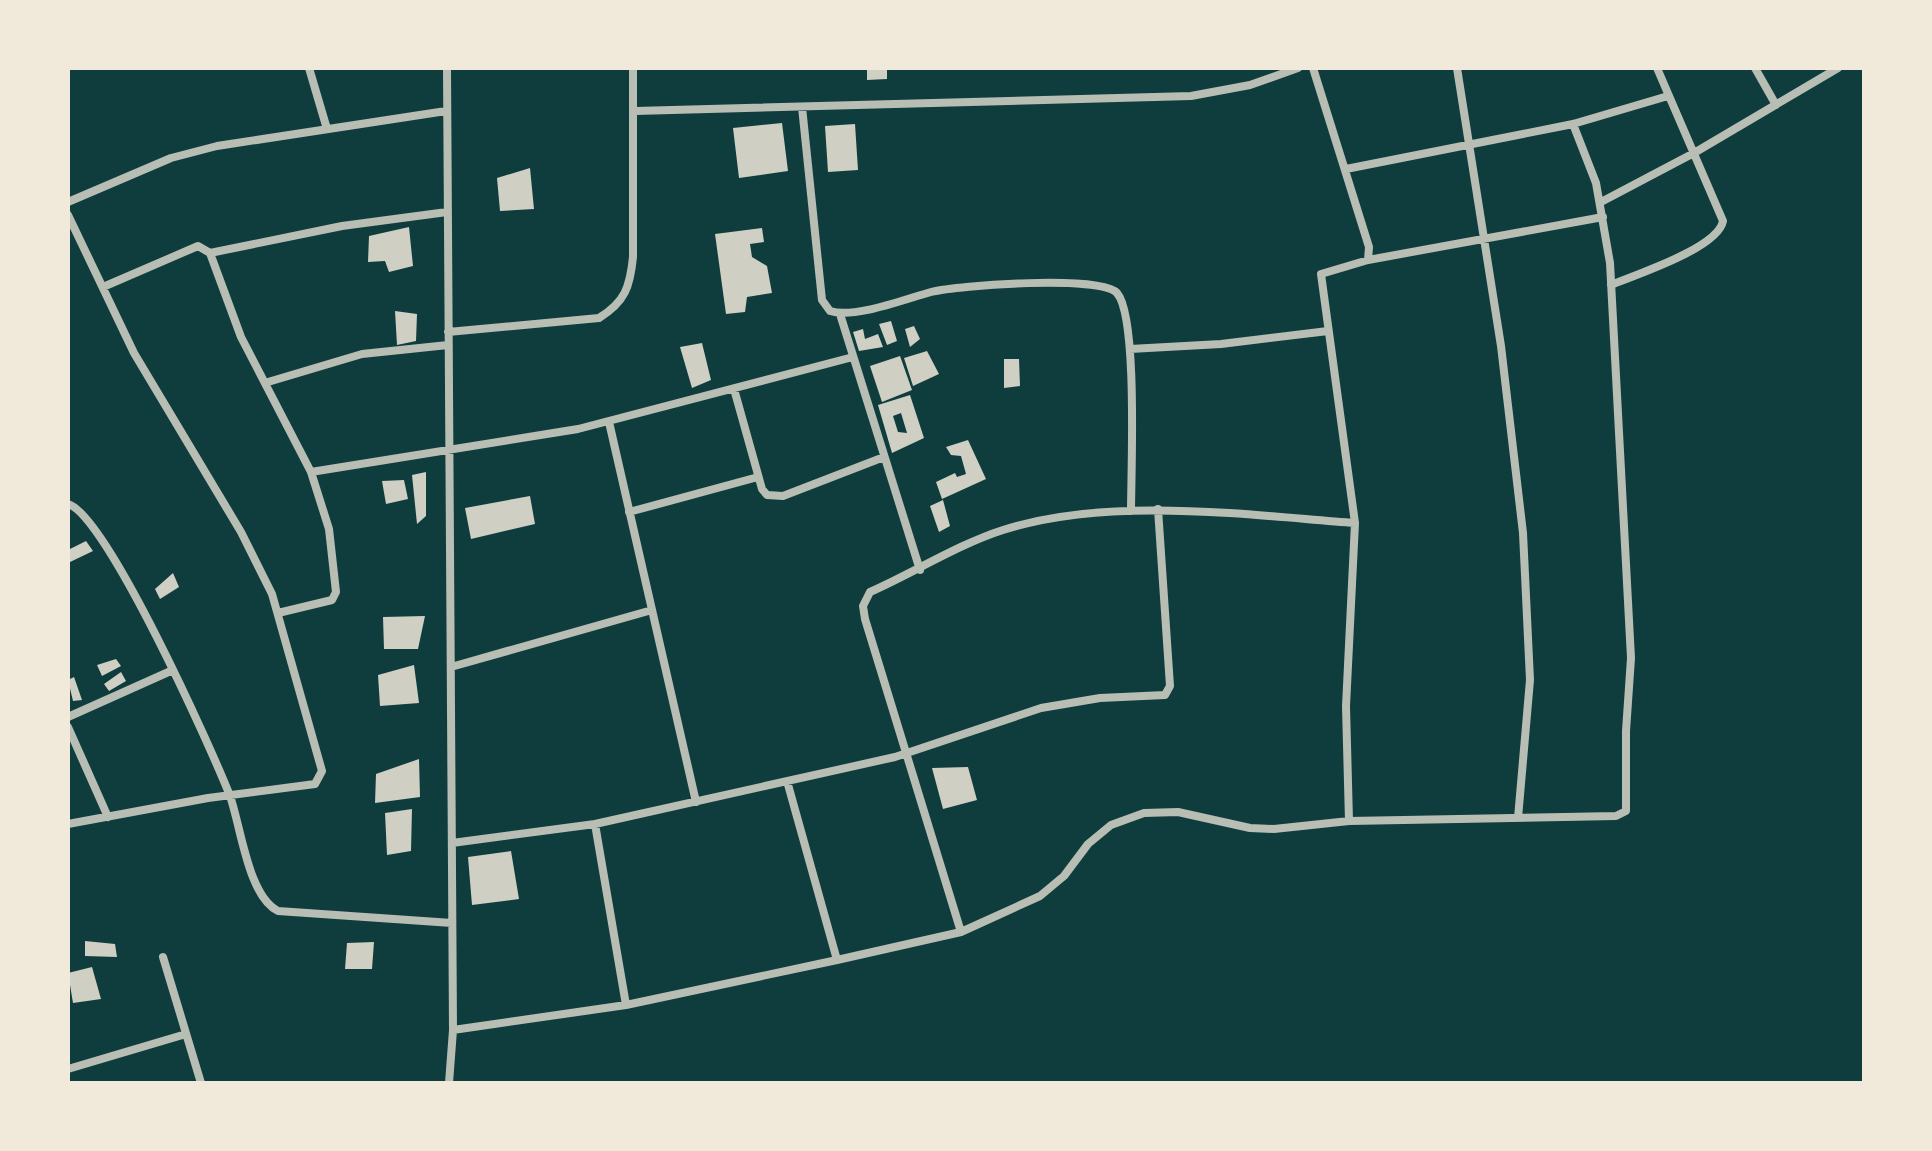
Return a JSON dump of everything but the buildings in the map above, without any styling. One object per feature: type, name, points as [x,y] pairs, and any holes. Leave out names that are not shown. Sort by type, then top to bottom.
[{"type":"street","points":[[309,68],[327,129]]},
{"type":"street","points":[[447,68],[453,1030],[449,1083]]},
{"type":"street","points":[[448,332],[599,318],[620,305],[630,285],[633,257],[633,68]]},
{"type":"street","points":[[635,111],[1191,96],[1250,85],[1298,68]]},
{"type":"street","points":[[1313,68],[1369,247],[1368,260]]},
{"type":"street","points":[[1457,68],[1501,346],[1527,585],[1530,680],[1518,818]]},
{"type":"street","points":[[1611,285],[1707,242],[1721,229],[1723,221],[1657,68]]},
{"type":"street","points":[[1755,68],[1776,105]]},
{"type":"street","points":[[1601,202],[1694,153],[1838,68]]},
{"type":"street","points":[[1346,169],[1573,124],[1668,96]]},
{"type":"street","points":[[802,107],[822,300],[830,311],[840,314],[942,289],[1058,282],[1107,286],[1124,305],[1130,349],[1131,511]]},
{"type":"street","points":[[68,202],[171,158],[217,146],[446,111]]},
{"type":"street","points":[[453,1030],[626,1005],[961,932],[1040,896],[1064,876],[1088,844],[1111,825],[1144,813],[1178,812],[1250,828],[1349,821],[1616,816],[1628,807],[1626,731],[1631,658],[1611,285],[1601,202],[1573,124]]},
{"type":"street","points":[[210,253],[342,226],[447,212]]},
{"type":"street","points":[[68,215],[157,394],[241,532],[278,613],[322,771],[315,784],[68,824]]},
{"type":"street","points":[[1349,821],[1346,706],[1355,523],[1321,274],[1368,260],[1603,217]]},
{"type":"street","points":[[103,287],[198,246],[210,253],[241,337],[268,382],[311,472],[329,529],[336,592],[325,604],[278,613]]},
{"type":"street","points":[[840,314],[920,570]]},
{"type":"street","points":[[1130,349],[1221,344],[1328,331]]},
{"type":"street","points":[[268,382],[362,354],[448,345]]},
{"type":"street","points":[[311,472],[609,422],[853,357]]},
{"type":"street","points":[[734,389],[758,477],[767,495],[783,496],[884,457]]},
{"type":"street","points":[[609,422],[696,802]]},
{"type":"street","points":[[629,512],[758,477]]},
{"type":"street","points":[[68,504],[80,508],[103,538],[173,670],[230,796],[261,899],[267,906],[278,911],[452,923]]},
{"type":"street","points":[[961,932],[863,606],[870,592],[1010,527],[1032,521],[1158,509],[1355,523]]},
{"type":"street","points":[[452,843],[595,824],[906,753],[1041,708],[1168,692],[1158,509]]},
{"type":"street","points":[[451,667],[652,610]]},
{"type":"street","points":[[68,717],[173,670]]},
{"type":"street","points":[[68,727],[108,817]]},
{"type":"street","points":[[787,781],[837,960]]},
{"type":"street","points":[[595,824],[626,1005]]},
{"type":"street","points":[[163,957],[201,1083]]},
{"type":"street","points":[[68,1069],[186,1034]]}]
